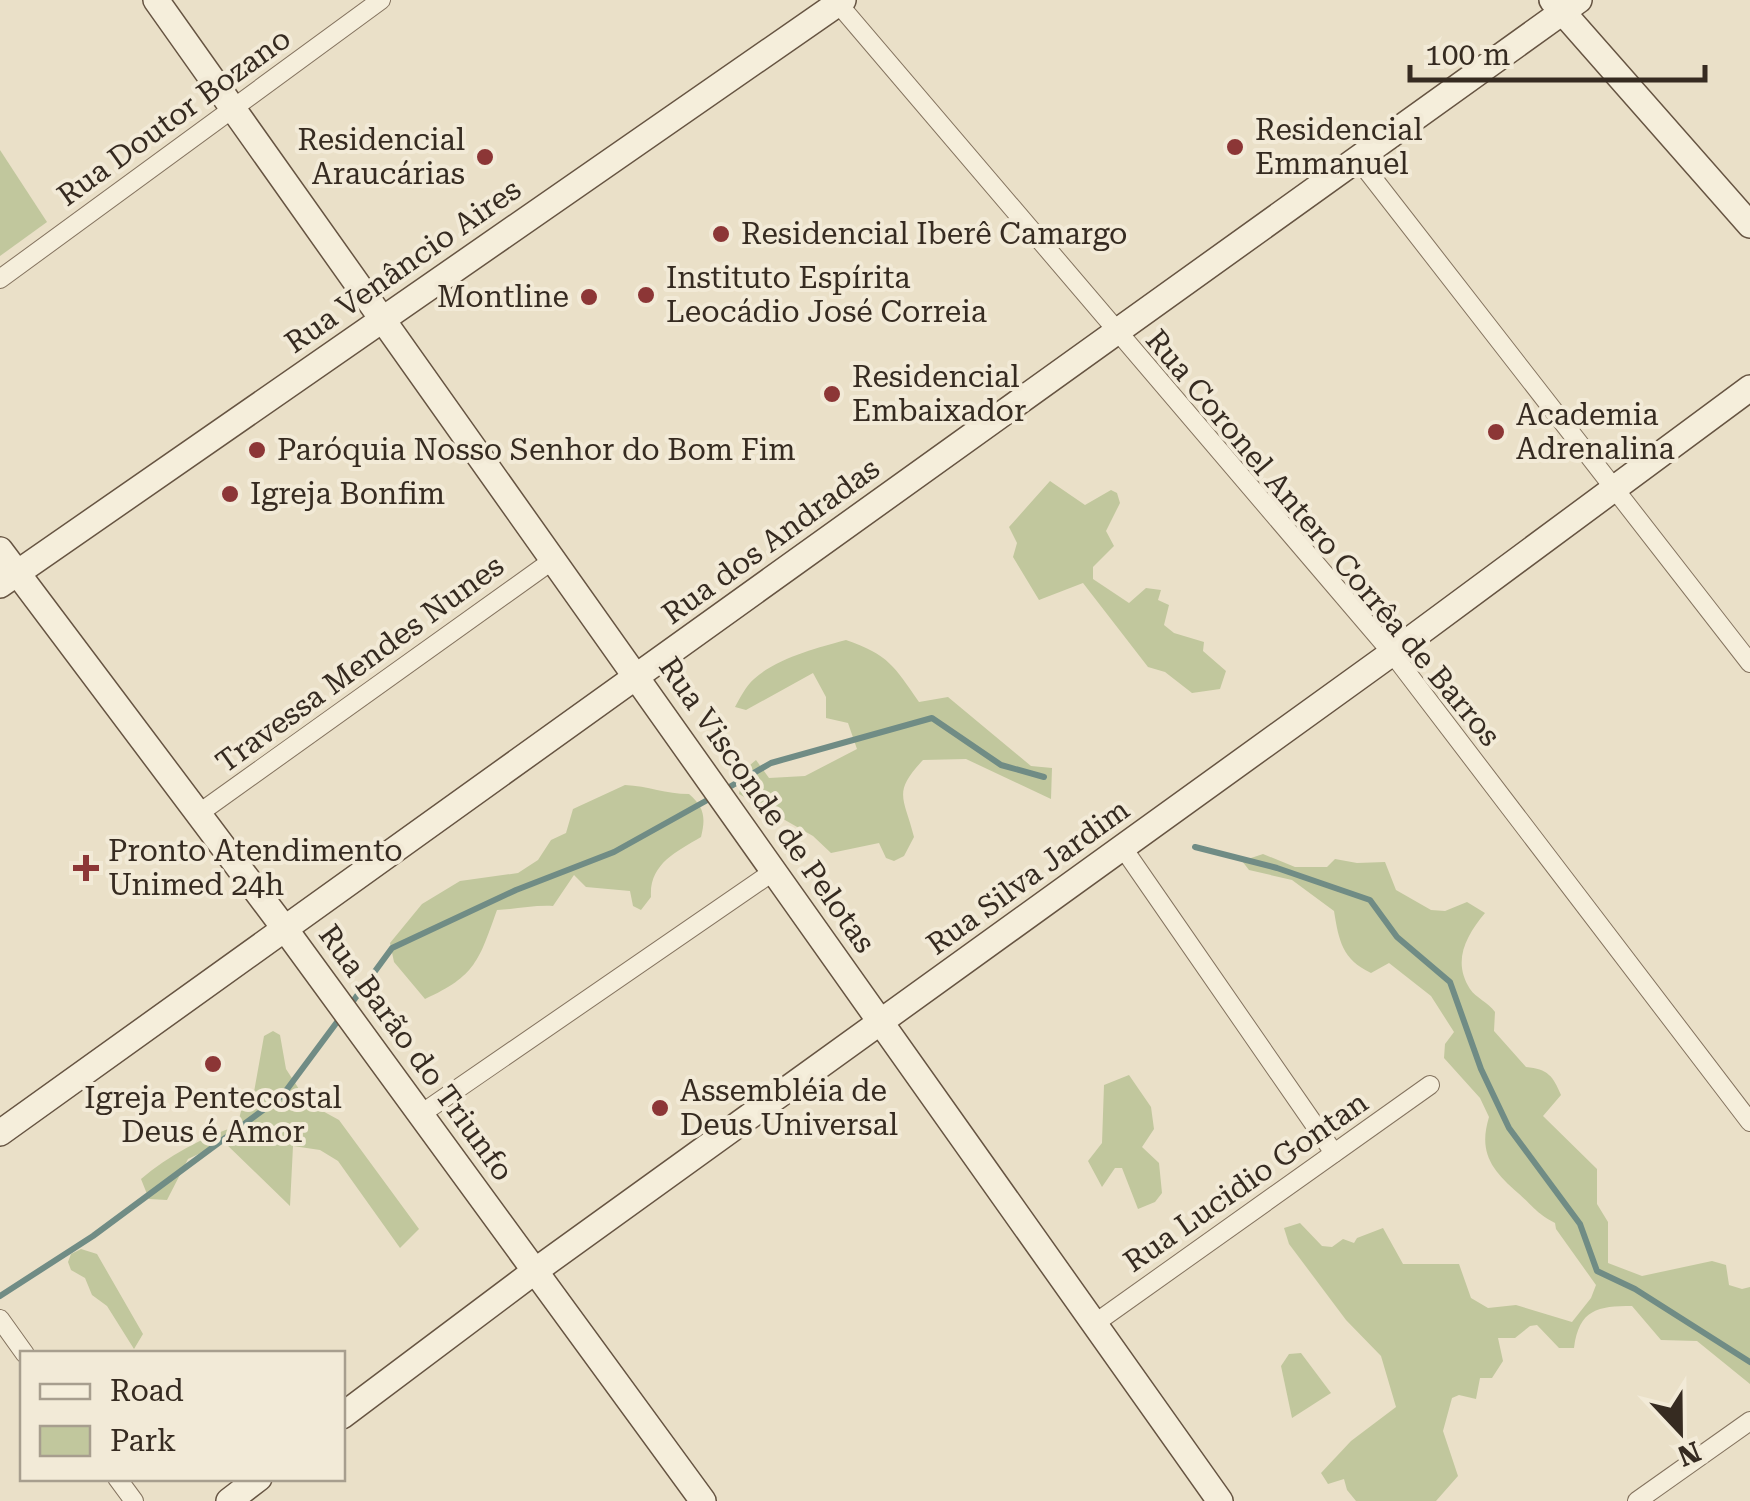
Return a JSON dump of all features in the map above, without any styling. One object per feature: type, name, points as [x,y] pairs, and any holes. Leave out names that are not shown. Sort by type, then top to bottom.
[{"type":"street","name":"Rua Visconde de Pelotas","points":[[156,0],[1220,1501]]},
{"type":"street","name":"Rua Doutor Bozano","points":[[0,280],[381,0]]},
{"type":"street","name":"Rua Venâncio Aires","points":[[8,579],[838,1]]},
{"type":"street","name":"Rua Coronel Antero Corrêa de Barros","points":[[838,1],[1116,334],[1392,654],[1750,1122]]},
{"type":"street","name":"Rua dos Andradas","points":[[0,1133],[1358,160],[1565,4]]},
{"type":"street","points":[[1565,4],[1750,224]]},
{"type":"street","points":[[1358,160],[1750,663]]},
{"type":"street","name":"Rua Silva Jardim","points":[[345,1414],[535,1271],[1392,654],[1750,388]]},
{"type":"street","name":"Rua Barão do Triunfo","points":[[0,550],[8,579],[198,814],[285,929],[704,1501]]},
{"type":"street","name":"Travessa Mendes Nunes","points":[[198,814],[553,560]]},
{"type":"street","points":[[1123,848],[1334,1153]]},
{"type":"street","points":[[420,1114],[774,871]]},
{"type":"street","name":"Rua Lucidio Gontan","points":[[1094,1324],[1430,1085]]},
{"type":"street","points":[[0,1320],[23,1351]]},
{"type":"street","points":[[1637,1501],[1750,1421]]},
{"type":"street","points":[[230,1501],[255,1481]]},
{"type":"green space","points":[[0,150],[47,222],[0,256]]},
{"type":"green space","points":[[1050,481],[1085,505],[1111,490],[1117,493],[1120,503],[1106,531],[1114,546],[1093,567],[1093,579],[1129,603],[1146,588],[1161,590],[1158,600],[1169,605],[1164,625],[1174,633],[1204,642],[1203,651],[1226,671],[1220,689],[1192,693],[1165,672],[1148,667],[1083,583],[1039,600],[1013,557],[1017,543],[1009,527]]},
{"type":"green space","points":[[846,640],[889,663],[919,702],[948,697],[1031,766],[1052,768],[1051,799],[966,759],[923,760],[907,780],[903,796],[914,837],[904,856],[894,861],[886,858],[879,843],[831,853],[813,836],[739,794],[744,770],[756,760],[769,778],[805,776],[857,749],[848,723],[826,718],[826,697],[813,673],[746,710],[735,707],[751,682],[774,665]]},
{"type":"green space","points":[[625,785],[689,794],[701,808],[703,818],[701,837],[659,867],[651,897],[641,910],[633,906],[630,891],[586,887],[574,875],[553,906],[497,910],[473,965],[455,982],[425,999],[394,962],[390,943],[422,904],[460,881],[518,873],[538,860],[551,840],[566,833],[573,809]]},
{"type":"green space","points":[[1263,854],[1295,867],[1327,867],[1335,859],[1385,862],[1396,890],[1431,910],[1445,911],[1467,902],[1485,913],[1464,949],[1465,979],[1495,1012],[1494,1031],[1526,1067],[1545,1072],[1558,1088],[1561,1095],[1543,1116],[1597,1169],[1597,1204],[1608,1222],[1608,1263],[1642,1276],[1712,1261],[1726,1265],[1729,1285],[1750,1287],[1750,1384],[1697,1341],[1661,1340],[1632,1306],[1600,1309],[1580,1325],[1574,1348],[1559,1348],[1537,1325],[1515,1338],[1498,1338],[1503,1361],[1492,1378],[1480,1378],[1476,1399],[1459,1395],[1452,1398],[1443,1431],[1458,1476],[1436,1501],[1356,1501],[1344,1479],[1328,1484],[1321,1473],[1351,1441],[1396,1407],[1381,1356],[1346,1320],[1289,1244],[1284,1228],[1300,1223],[1322,1246],[1332,1247],[1343,1239],[1354,1243],[1357,1238],[1383,1228],[1403,1264],[1459,1264],[1471,1298],[1488,1308],[1516,1305],[1572,1322],[1596,1285],[1555,1223],[1494,1168],[1485,1141],[1489,1117],[1480,1098],[1444,1058],[1445,1044],[1454,1032],[1431,996],[1389,963],[1371,973],[1361,968],[1340,940],[1334,911],[1292,880],[1249,870],[1242,861]]},
{"type":"green space","points":[[273,1031],[280,1035],[286,1069],[308,1103],[339,1120],[419,1229],[400,1248],[338,1161],[320,1150],[293,1146],[290,1206],[224,1142],[188,1159],[167,1200],[149,1199],[141,1179],[186,1148],[237,1126],[243,1104],[254,1092],[264,1036]]},
{"type":"green space","points":[[1129,1075],[1151,1107],[1154,1129],[1142,1147],[1159,1163],[1162,1193],[1155,1202],[1138,1209],[1122,1168],[1115,1168],[1102,1187],[1088,1161],[1102,1143],[1104,1085]]},
{"type":"green space","points":[[81,1249],[97,1254],[143,1334],[134,1349],[107,1306],[92,1295],[85,1278],[71,1270],[71,1254]]},
{"type":"green space","points":[[1301,1353],[1331,1393],[1292,1418],[1281,1366],[1289,1354]]},
{"type":"waterway","points":[[726,789],[771,763],[932,718],[1001,765],[1044,777]]},
{"type":"waterway","points":[[348,1008],[392,948],[516,890],[614,852],[711,798]]},
{"type":"waterway","points":[[1195,847],[1277,868],[1370,900],[1397,937],[1450,982],[1481,1069],[1509,1128],[1580,1224],[1597,1271],[1635,1289],[1750,1362]]},
{"type":"waterway","points":[[0,1296],[93,1236],[282,1096],[340,1018]]},
{"type":"place","name":"Residencial Emmanuel","points":[[1235,147]]},
{"type":"place","name":"Residencial Araucárias","points":[[485,157]]},
{"type":"place","name":"Residencial Iberê Camargo","points":[[721,234]]},
{"type":"place","name":"Instituto Espírita Leocádio José Correia","points":[[646,295]]},
{"type":"place","name":"Montline","points":[[589,297]]},
{"type":"place","name":"Residencial Embaixador","points":[[832,394]]},
{"type":"place","name":"Academia Adrenalina","points":[[1496,432]]},
{"type":"place","name":"Paróquia Nosso Senhor do Bom Fim","points":[[257,450]]},
{"type":"place","name":"Igreja Bonfim","points":[[230,494]]},
{"type":"place","name":"Pronto Atendimento Unimed 24h","points":[[86,868]]},
{"type":"place","name":"Igreja Pentecostal Deus é Amor","points":[[213,1064]]},
{"type":"place","name":"Assembléia de Deus Universal","points":[[660,1108]]}]
